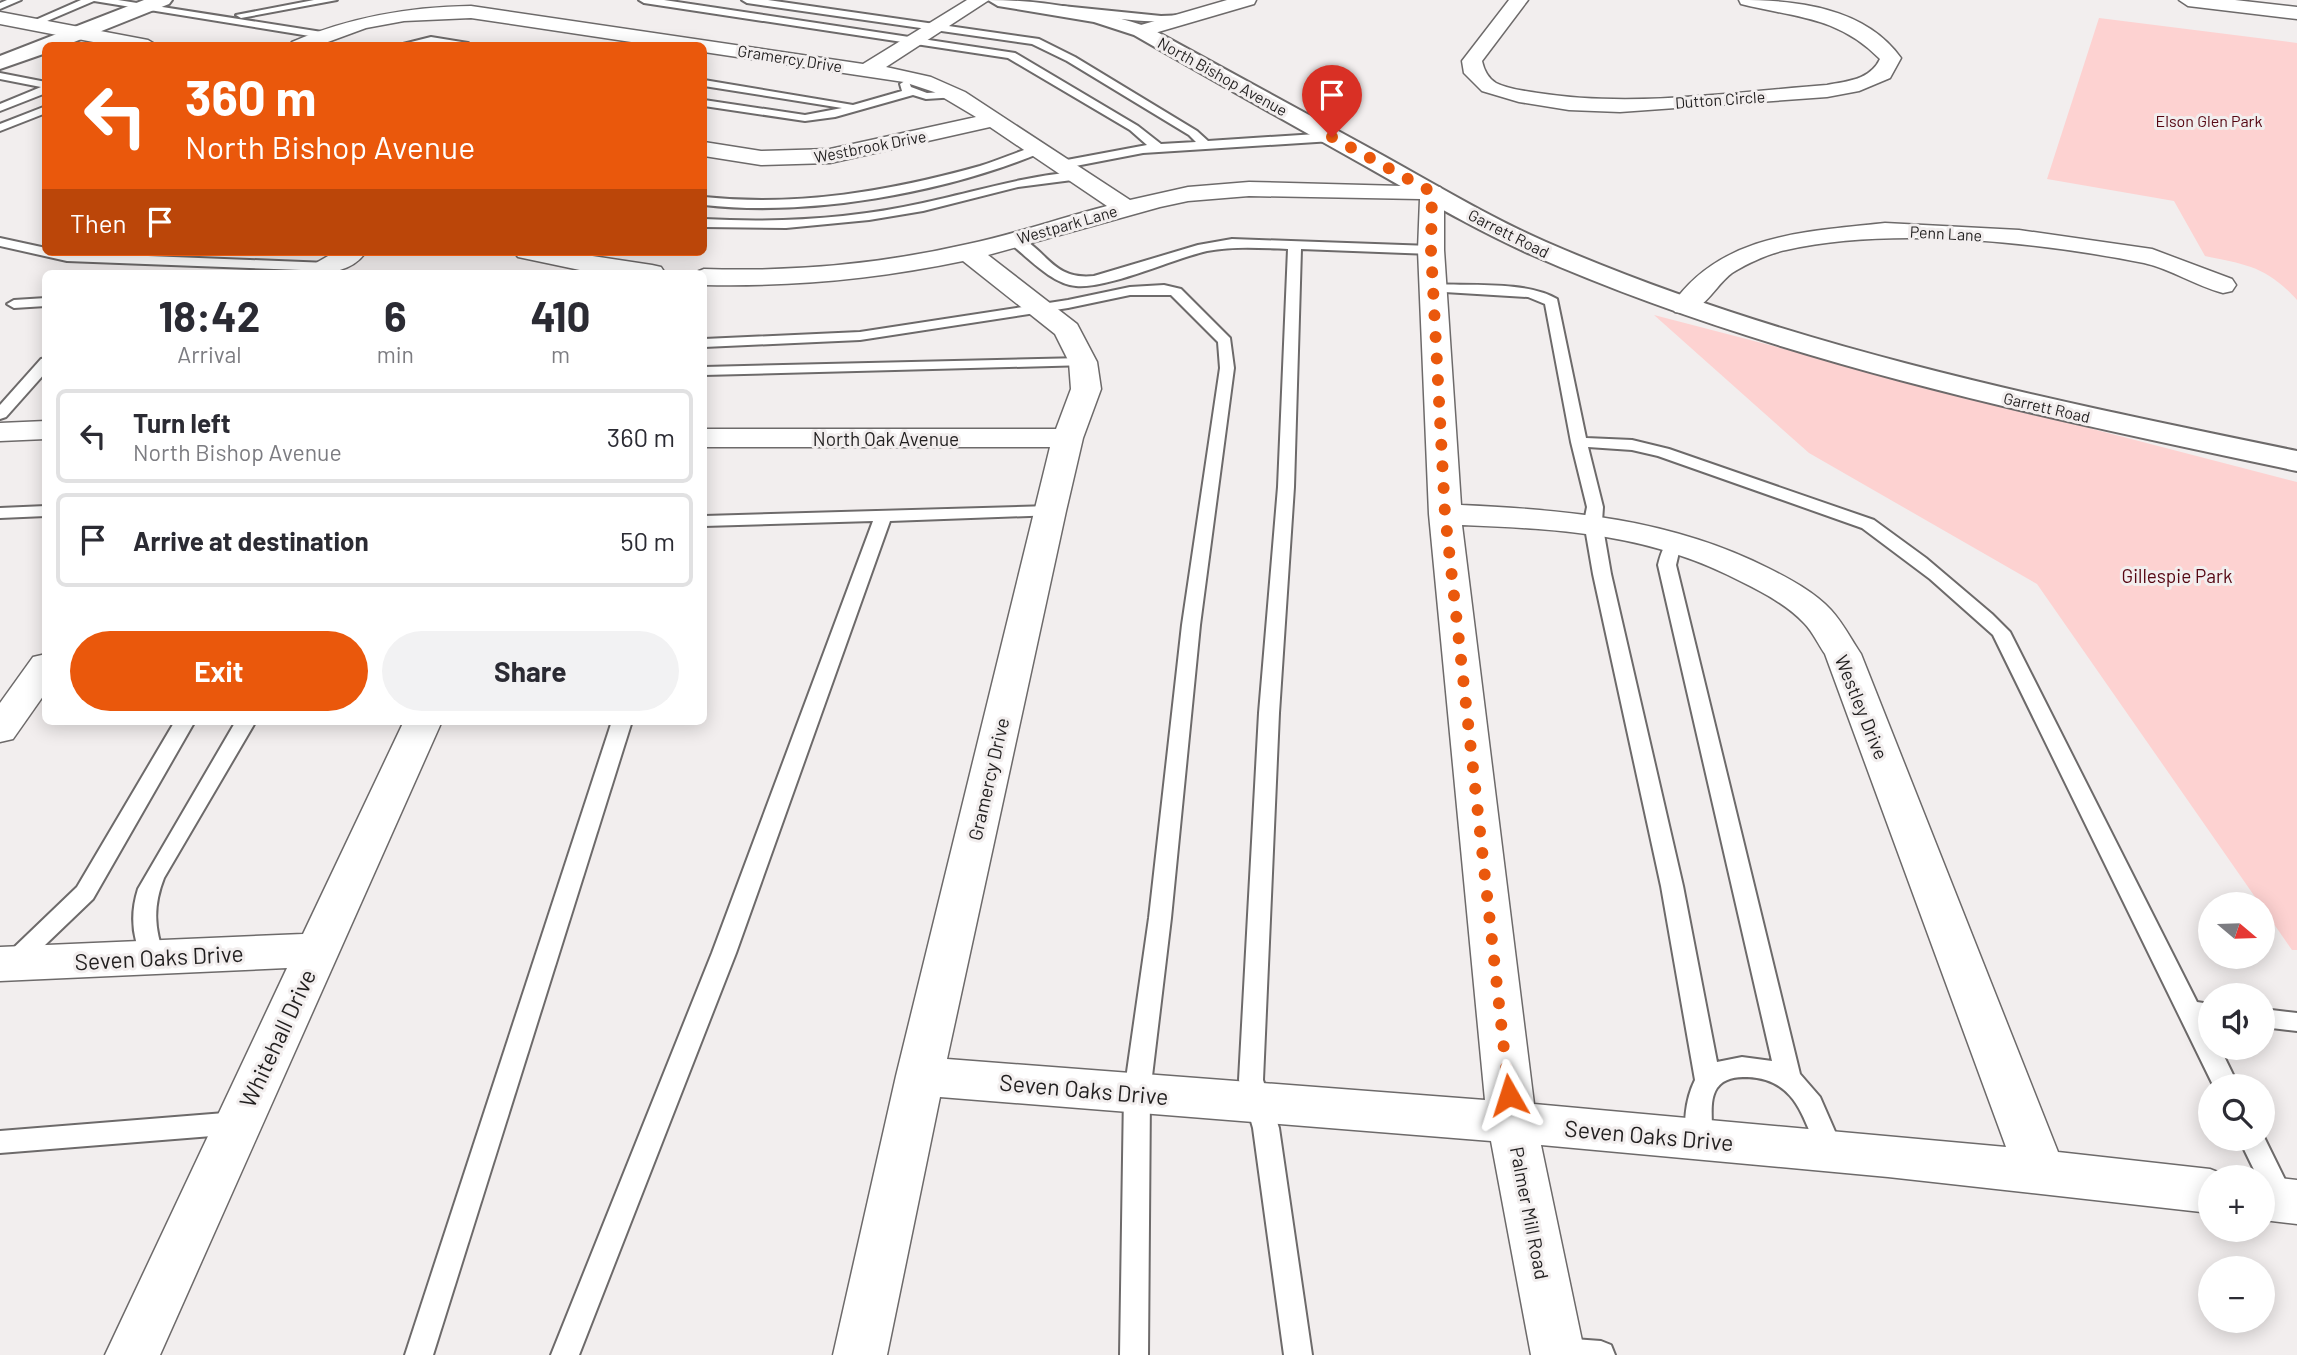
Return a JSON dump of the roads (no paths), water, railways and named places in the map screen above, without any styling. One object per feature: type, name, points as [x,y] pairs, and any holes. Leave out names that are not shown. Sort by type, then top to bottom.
[{"type":"main road","name":"North Bishop Avenue","points":[[998,0],[1055,5],[1141,30],[1432,192]]},
{"type":"main road","points":[[64,41],[154,3]]},
{"type":"main road","points":[[0,63],[42,49]]},
{"type":"main road","name":"Garrett Road","points":[[1432,192],[1489,225],[1547,253],[2000,397],[2297,461]]},
{"type":"main road","name":"Garrett Road","points":[[1690,300],[1886,350],[2297,447]]},
{"type":"street","points":[[869,69],[980,0]]},
{"type":"street","points":[[1141,30],[1247,0]]},
{"type":"street","name":"Dutton Circle","points":[[1520,0],[1472,61],[1474,73],[1489,87],[1519,96],[1569,104],[1620,106],[1827,91],[1859,85],[1883,74],[1891,58],[1862,30],[1838,18],[1748,0]]},
{"type":"street","points":[[2188,0],[2289,8]]},
{"type":"street","name":"Gramercy Drive","points":[[307,42],[322,35],[396,16],[433,12],[485,12],[687,42]]},
{"type":"street","points":[[9,25],[64,41]]},
{"type":"street","points":[[9,25],[64,41]]},
{"type":"street","name":"Gramercy Drive","points":[[707,45],[869,69],[908,84],[943,86],[1125,207]]},
{"type":"street","name":"Westbrook Drive","points":[[707,150],[761,159],[830,156],[995,120]]},
{"type":"street","name":"Westpark Lane","points":[[707,277],[840,272],[968,252],[1125,207],[1188,194],[1250,189],[1432,192]]},
{"type":"street","name":"Palmer Mill Road","points":[[1432,192],[1431,250],[1445,514],[1512,1123],[1572,1354]]},
{"type":"street","name":"Penn Lane","points":[[1690,300],[1723,268],[1778,243],[1885,230],[2019,237],[2152,257],[2223,285]]},
{"type":"street","name":"Gramercy Drive","points":[[860,1355],[920,1076],[1050,511],[1068,438],[1086,389],[1083,362],[1067,330],[968,252]]},
{"type":"street","points":[[323,270],[346,256]]},
{"type":"street","points":[[547,256],[628,270]]},
{"type":"street","points":[[0,432],[42,430]]},
{"type":"street","name":"North Oak Avenue","points":[[707,438],[1068,438]]},
{"type":"street","name":"Westley Drive","points":[[1445,514],[1593,522],[1678,541],[1750,571],[1785,592],[1818,617],[1843,654],[2040,1170]]},
{"type":"street","points":[[0,730],[42,671]]},
{"type":"street","name":"Whitehall Drive","points":[[131,1355],[422,725]]},
{"type":"street","name":"Seven Oaks Drive","points":[[5,964],[318,950]]},
{"type":"street","name":"Seven Oaks Drive","points":[[920,1076],[1699,1139],[2040,1170],[2198,1190]]},
{"type":"lane","points":[[0,6],[16,0]]},
{"type":"lane","points":[[9,25],[90,0]]},
{"type":"lane","points":[[99,0],[154,3],[322,35]]},
{"type":"lane","points":[[222,18],[263,0]]},
{"type":"lane","points":[[222,18],[332,0]]},
{"type":"lane","points":[[644,0],[987,49],[1020,58],[1134,128],[1158,149]]},
{"type":"lane","points":[[747,0],[1021,39],[1045,45],[1194,133],[1206,146]]},
{"type":"lane","points":[[1055,5],[1161,19],[1189,18]]},
{"type":"lane","points":[[421,42],[443,42]]},
{"type":"lane","points":[[0,76],[42,86]]},
{"type":"lane","points":[[707,83],[862,107]]},
{"type":"lane","points":[[707,103],[805,118],[862,107],[908,84]]},
{"type":"lane","points":[[0,108],[42,89]]},
{"type":"lane","points":[[0,128],[42,111]]},
{"type":"lane","points":[[707,223],[787,224],[840,220],[923,207],[1068,170],[1115,154],[1332,137]]},
{"type":"lane","points":[[707,201],[750,204],[856,199],[1000,164],[1036,150]]},
{"type":"lane","points":[[1000,164],[1030,180]]},
{"type":"lane","points":[[1013,239],[1060,276],[1076,282],[1095,280],[1203,248],[1232,243],[1431,250]]},
{"type":"lane","points":[[0,242],[42,251]]},
{"type":"lane","points":[[1295,244],[1286,487],[1269,713],[1251,1080],[1266,1128],[1298,1355]]},
{"type":"lane","points":[[63,256],[323,270]]},
{"type":"lane","points":[[1433,288],[1528,293],[1541,295],[1552,302],[1579,442],[1595,507],[1593,522],[1672,886],[1708,1081]]},
{"type":"lane","points":[[707,343],[851,337],[1068,304],[1147,289],[1176,292],[1225,341],[1227,350],[1191,625],[1160,918],[1137,1093],[1134,1355]]},
{"type":"lane","points":[[14,304],[42,302]]},
{"type":"lane","points":[[707,370],[1083,362]]},
{"type":"lane","points":[[0,414],[42,367]]},
{"type":"lane","points":[[1579,442],[1632,445],[1663,452],[1868,524],[1977,609],[2001,632],[2198,1008]]},
{"type":"lane","points":[[0,513],[42,511]]},
{"type":"lane","points":[[707,521],[1050,511]]},
{"type":"lane","points":[[565,1355],[724,953],[883,517]]},
{"type":"lane","points":[[1678,541],[1670,551],[1667,565],[1788,1077]]},
{"type":"lane","points":[[5,964],[85,893],[182,725]]},
{"type":"lane","points":[[153,957],[146,938],[144,900],[153,878],[244,725]]},
{"type":"lane","points":[[419,1355],[621,725]]},
{"type":"lane","points":[[2275,1019],[2297,1022]]},
{"type":"lane","points":[[1699,1139],[1702,1095],[1708,1081],[1721,1070],[1744,1067],[1765,1069],[1788,1077],[1806,1095],[1821,1118],[1831,1152]]},
{"type":"lane","points":[[0,1142],[237,1123]]},
{"type":"lane","points":[[2258,1151],[2281,1200]]},
{"type":"park label","name":"Elson Glen Park","points":[[2209,120]]},
{"type":"park label","name":"Gillespie Park","points":[[2177,575]]}]
